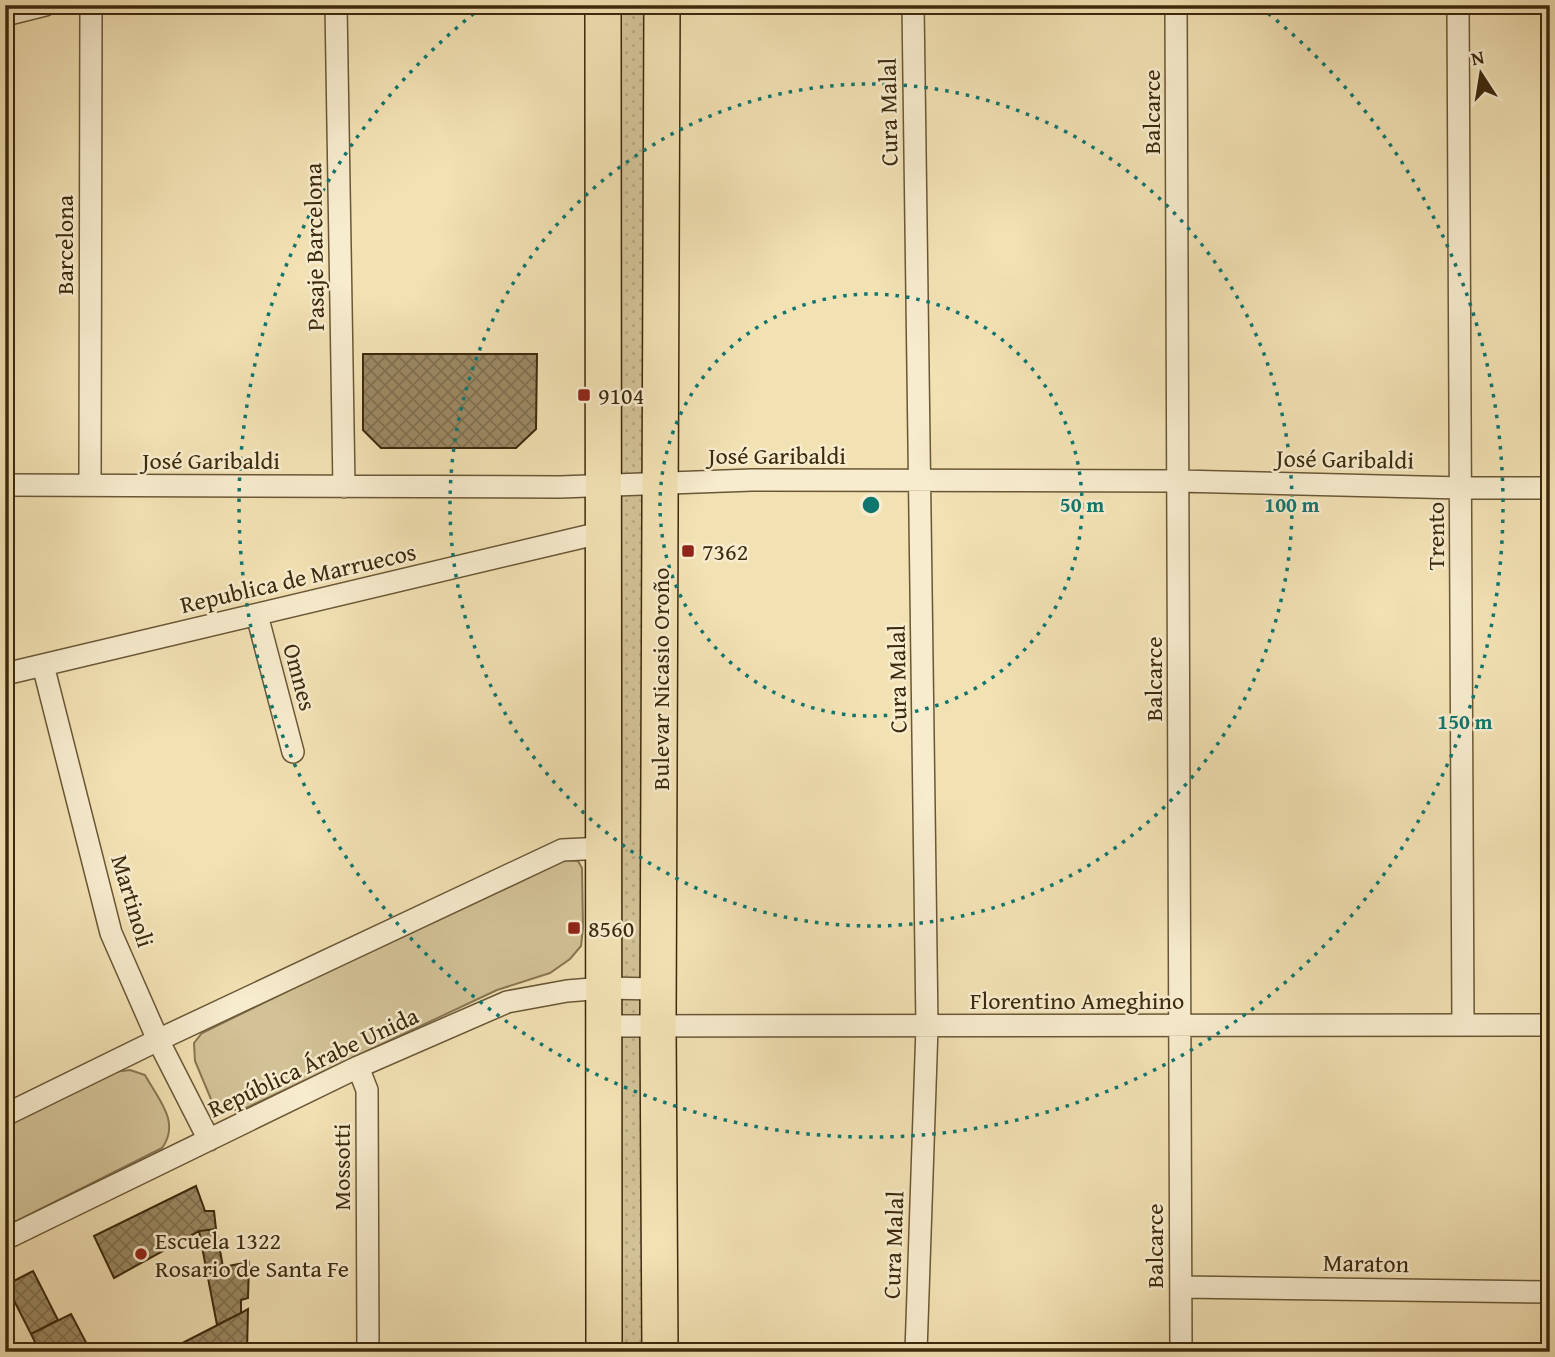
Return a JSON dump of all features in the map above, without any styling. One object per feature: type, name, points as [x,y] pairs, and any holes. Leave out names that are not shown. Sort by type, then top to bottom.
[{"type":"main road","points":[[603,5],[604,1352]]},
{"type":"main road","name":"Bulevar Nicasio Oroño","points":[[660,1352],[658,989],[662,5]]},
{"type":"street","points":[[5,15],[45,5]]},
{"type":"street","name":"Barcelona","points":[[90,5],[90,485]]},
{"type":"street","name":"Pasaje Barcelona","points":[[336,5],[344,487]]},
{"type":"street","name":"Cura Malal","points":[[913,5],[927,1027],[916,1352]]},
{"type":"street","name":"Balcarce","points":[[1176,5],[1181,1352]]},
{"type":"street","name":"Trento","points":[[1458,5],[1462,1026]]},
{"type":"street","name":"José Garibaldi","points":[[5,485],[344,487],[604,485],[752,480],[1179,481],[1550,488]]},
{"type":"street","name":"Republica de Marruecos","points":[[5,674],[604,532]]},
{"type":"street","name":"Omnes","points":[[257,615],[293,752]]},
{"type":"street","name":"Martinoli","points":[[43,665],[111,933],[158,1040],[208,1140]]},
{"type":"street","points":[[5,1115],[562,850],[604,848]]},
{"type":"street","name":"República Árabe Unida","points":[[5,1238],[358,1067],[507,1002],[566,991],[604,988],[658,989]]},
{"type":"street","name":"Florentino Ameghino","points":[[604,1026],[1550,1025]]},
{"type":"street","name":"Mossotti","points":[[358,1067],[367,1090],[368,1352]]},
{"type":"street","name":"Maraton","points":[[1181,1287],[1550,1292]]},
{"type":"shaded area","points":[[603,5],[662,5],[660,1352],[604,1352]]},
{"type":"shaded area","points":[[567,860],[578,861],[582,868],[581,946],[570,959],[550,973],[497,990],[242,1110],[224,1109],[213,1104],[195,1061],[194,1043],[202,1033],[547,865]]},
{"type":"shaded area","points":[[130,1070],[145,1075],[166,1111],[169,1129],[162,1148],[5,1227],[5,1126],[114,1072]]},
{"type":"building","points":[[363,354],[537,354],[536,429],[516,448],[381,448],[363,430]]},
{"type":"building","points":[[196,1186],[205,1211],[214,1211],[216,1229],[199,1231],[114,1278],[94,1236]]},
{"type":"building","points":[[216,1229],[223,1267],[249,1262],[248,1298],[241,1300],[241,1313],[217,1325],[199,1231]]},
{"type":"building","points":[[33,1271],[58,1320],[31,1334],[6,1285]]},
{"type":"building","points":[[248,1309],[247,1352],[165,1352],[241,1313]]},
{"type":"building","points":[[71,1314],[91,1352],[40,1352],[31,1334]]},
{"type":"place","name":"9104","points":[[584,395]]},
{"type":"place","name":"7362","points":[[688,551]]},
{"type":"place","name":"8560","points":[[574,928]]},
{"type":"place","name":"Escuela 1322 Rosario de Santa Fe","points":[[141,1254]]}]
